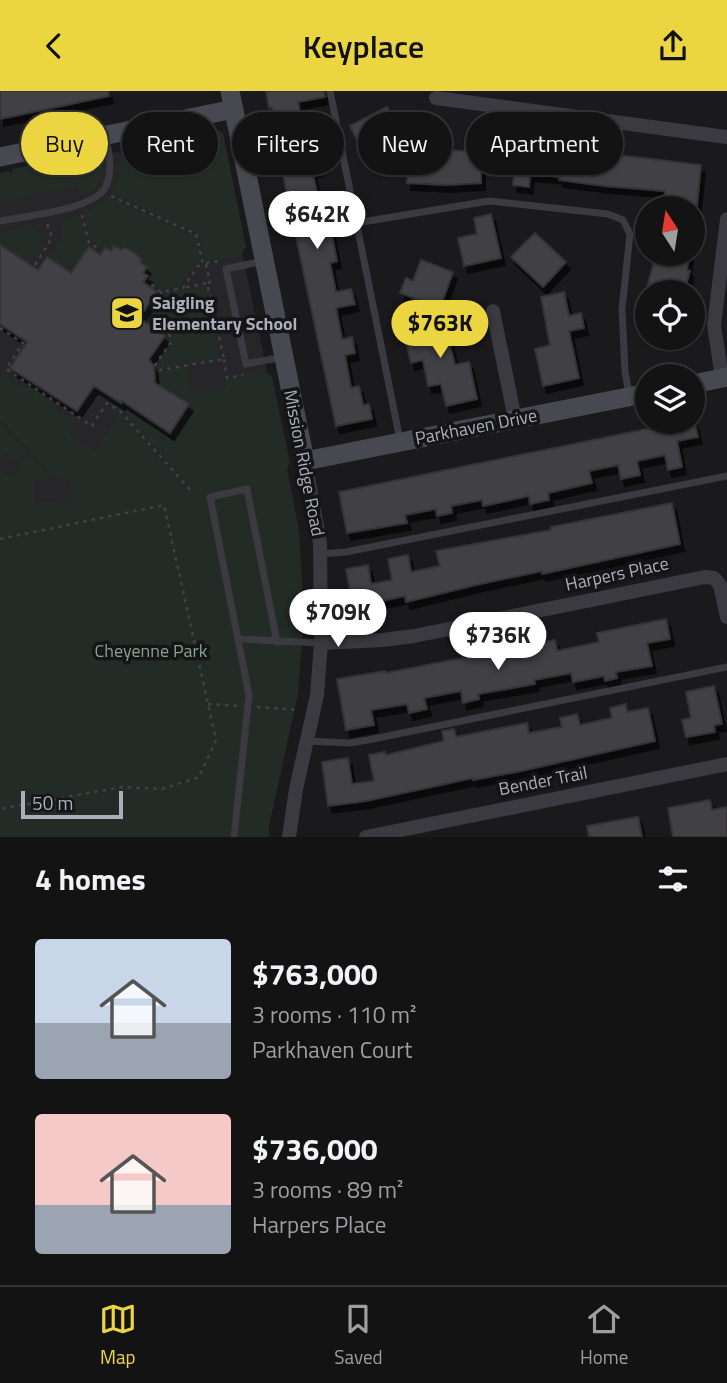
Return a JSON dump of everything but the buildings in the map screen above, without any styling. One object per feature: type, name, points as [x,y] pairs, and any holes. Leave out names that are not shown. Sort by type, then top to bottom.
[{"type":"street","points":[[436,99],[727,137]]},
{"type":"street","points":[[108,134],[232,100]]},
{"type":"street","name":"Mission Ridge Road","points":[[232,100],[305,461],[320,554],[321,643],[313,711],[296,789],[289,837]]},
{"type":"street","points":[[0,157],[21,153]]},
{"type":"street","points":[[705,381],[724,377],[714,325],[723,276],[727,219]]},
{"type":"street","points":[[493,311],[515,419]]},
{"type":"street","name":"Parkhaven Drive","points":[[305,461],[635,395]]},
{"type":"street","name":"Harpers Place","points":[[321,643],[414,636],[694,578],[714,578],[720,585],[727,617]]},
{"type":"street","name":"Bender Trail","points":[[366,837],[727,764]]},
{"type":"lane","points":[[330,91],[400,442]]},
{"type":"lane","points":[[0,221],[82,204],[95,198],[105,189],[109,177],[108,148]]},
{"type":"lane","points":[[356,223],[489,201],[608,214],[623,220],[630,235],[622,309],[625,372],[635,389]]},
{"type":"lane","points":[[264,260],[226,269],[246,364],[284,357]]},
{"type":"lane","points":[[320,554],[359,549],[727,475]]},
{"type":"lane","points":[[234,837],[249,695],[211,497],[247,489],[277,642]]},
{"type":"lane","points":[[238,639],[321,643]]},
{"type":"lane","points":[[307,741],[349,743],[368,740],[727,667]]},
{"type":"path","points":[[108,195],[196,234],[203,264]]},
{"type":"path","points":[[81,212],[89,243],[101,250]]},
{"type":"path","points":[[35,265],[51,239],[46,221]]},
{"type":"path","points":[[148,282],[161,292],[171,342],[155,365],[160,370],[224,359],[207,283],[210,282],[206,263],[203,264]]},
{"type":"path","points":[[183,288],[198,266],[203,264]]},
{"type":"path","points":[[161,292],[207,283]]},
{"type":"path","points":[[0,327],[23,342],[6,369],[92,426],[107,403],[120,411],[192,492]]},
{"type":"path","points":[[156,352],[161,356]]},
{"type":"path","points":[[0,540],[164,505],[216,740],[199,776],[162,789],[122,787],[0,809]]},
{"type":"path","points":[[208,704],[313,711]]},
{"type":"shaded area","name":"Saigling Elementary School","points":[[218,136],[287,467],[0,525],[0,177],[21,173],[21,175],[108,175],[108,154],[122,151],[122,175],[218,175]]},
{"type":"green space","points":[[218,130],[223,133],[246,247],[241,255],[205,262],[198,233],[111,194],[122,154],[122,175],[218,175]]},
{"type":"green space","points":[[21,167],[21,175],[102,175],[93,190],[80,196],[78,186],[0,202],[0,173],[12,173],[12,169]]},
{"type":"green space","points":[[109,197],[195,235],[201,263],[197,264],[180,287],[167,290],[147,275],[138,256],[115,246],[111,251],[90,240],[84,215]]},
{"type":"green space","points":[[76,216],[82,219],[89,247],[71,273],[49,258],[60,242],[62,221]]},
{"type":"green space","points":[[28,226],[38,231],[41,241],[40,249],[30,265],[0,247],[0,233]]},
{"type":"green space","points":[[205,284],[220,356],[218,359],[162,368],[159,363],[173,342],[163,294]]},
{"type":"green space","points":[[157,292],[160,293],[169,333],[158,352],[155,350],[165,335],[139,318]]},
{"type":"green space","name":"Cheyenne Park","points":[[187,366],[190,389],[195,393],[226,388],[225,380],[265,372],[272,376],[290,463],[287,468],[299,530],[304,617],[298,694],[269,826],[269,837],[0,837],[0,468],[11,478],[21,467],[18,464],[29,454],[50,478],[34,481],[34,503],[72,501],[70,477],[55,478],[0,418],[0,374],[3,369],[7,371],[9,379],[23,388],[31,387],[52,401],[54,409],[79,419],[69,435],[95,451],[120,413],[186,488],[189,486],[123,410],[96,393],[81,417],[49,396],[51,394],[77,411],[94,386],[121,403],[189,404],[153,381],[156,372]]},
{"type":"green space","points":[[0,423],[27,452],[16,462],[7,453],[0,460]]},
{"type":"place","name":"Saigling Elementary School","points":[[127,313]]}]
